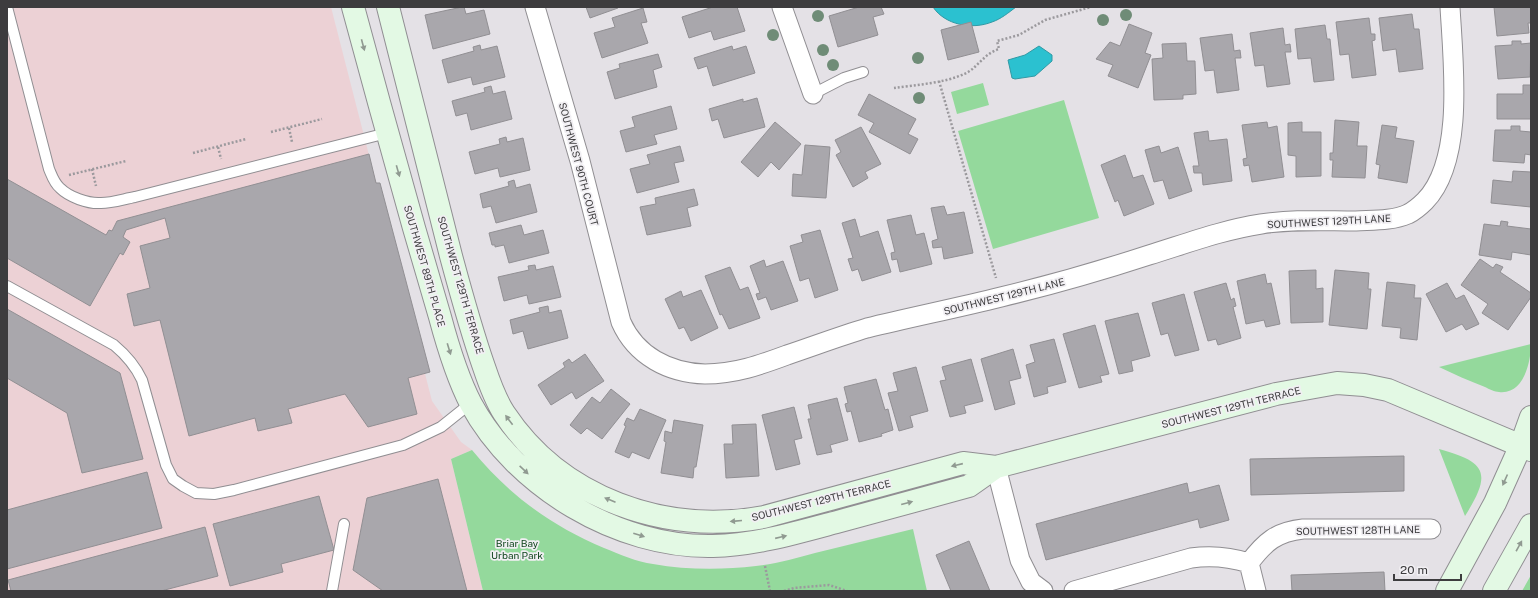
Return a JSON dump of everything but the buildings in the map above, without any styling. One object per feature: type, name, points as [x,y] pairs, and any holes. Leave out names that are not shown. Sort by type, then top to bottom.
[{"type":"street","name":"SOUTHWEST 89TH PLACE","points":[[353,7],[387,133],[451,356],[471,403],[491,436],[526,472],[554,494]]},
{"type":"street","name":"SOUTHWEST 129TH TERRACE","points":[[388,7],[464,303],[489,381],[503,412],[519,432],[555,468],[590,491],[627,507],[674,520],[710,522],[764,517],[963,463],[996,467]]},
{"type":"street","name":"SOUTHWEST 90TH COURT","points":[[535,7],[580,160],[621,322]]},
{"type":"street","points":[[782,7],[813,94]]},
{"type":"street","name":"SOUTHWEST 129TH LANE","points":[[621,322],[629,338],[637,347],[648,357],[660,364],[687,372],[704,374],[734,372],[753,367],[847,334],[1090,274],[1235,229],[1276,222],[1379,220],[1408,214],[1425,201],[1439,182],[1449,151],[1453,85],[1450,7]]},
{"type":"street","name":"SOUTHWEST 129TH TERRACE","points":[[554,494],[595,518],[648,538],[689,545],[732,545],[788,535],[968,486],[996,467],[1276,394],[1337,383],[1364,385],[1388,390],[1526,447]]},
{"type":"street","points":[[1447,591],[1526,447],[1531,417]]},
{"type":"street","points":[[996,467],[1020,560],[1031,582],[1043,591]]},
{"type":"street","points":[[1494,591],[1531,525]]},
{"type":"street","name":"SOUTHWEST 128TH LANE","points":[[1249,563],[1268,541],[1288,531],[1431,529]]},
{"type":"street","points":[[1074,591],[1196,558],[1212,557],[1230,558],[1249,563],[1256,591]]},
{"type":"lane","points":[[7,7],[9,22],[49,169],[60,189],[89,202],[100,203],[135,197],[387,133]]},
{"type":"lane","points":[[813,94],[844,78],[863,72]]},
{"type":"lane","points":[[7,286],[114,345],[126,355],[136,368],[142,380],[164,458],[173,479],[196,492],[214,494],[234,490],[404,446],[441,427],[471,403]]},
{"type":"lane","points":[[332,591],[344,524]]},
{"type":"path","points":[[894,88],[939,81],[965,74],[991,51],[999,49],[997,41],[1020,35],[1045,20],[1091,7]]},
{"type":"path","points":[[939,81],[998,285]]},
{"type":"path","points":[[272,132],[322,119]]},
{"type":"path","points":[[288,128],[293,144]]},
{"type":"path","points":[[193,153],[246,139]]},
{"type":"path","points":[[218,146],[221,162]]},
{"type":"path","points":[[74,174],[126,161]]},
{"type":"path","points":[[92,169],[96,186]]},
{"type":"path","points":[[765,566],[770,591]]},
{"type":"path","points":[[784,591],[794,588],[828,585],[847,591]]},
{"type":"shaded area","points":[[7,7],[331,7],[432,401],[461,442],[472,450],[451,459],[483,591],[7,591]]},
{"type":"green space","points":[[983,83],[989,105],[957,114],[951,92]]},
{"type":"green space","points":[[1064,100],[1099,218],[993,249],[958,131]]},
{"type":"green space","points":[[1531,344],[1530,359],[1524,376],[1515,388],[1508,391],[1494,391],[1439,367]]},
{"type":"green space","points":[[1439,449],[1467,459],[1480,471],[1481,479],[1479,489],[1465,516]]},
{"type":"green space","name":"Briar Bay Urban Park","points":[[472,450],[516,495],[548,519],[584,539],[634,560],[666,566],[692,568],[717,569],[756,566],[786,561],[913,529],[927,591],[483,591],[451,459]]},
{"type":"green space","points":[[1531,575],[1531,591],[1522,591]]},
{"type":"water","points":[[933,7],[1016,7],[995,21],[976,26],[968,26],[952,22],[944,18]]},
{"type":"water","points":[[1039,46],[1052,55],[1052,61],[1035,76],[1015,79],[1012,78],[1008,60],[1025,55]]}]
